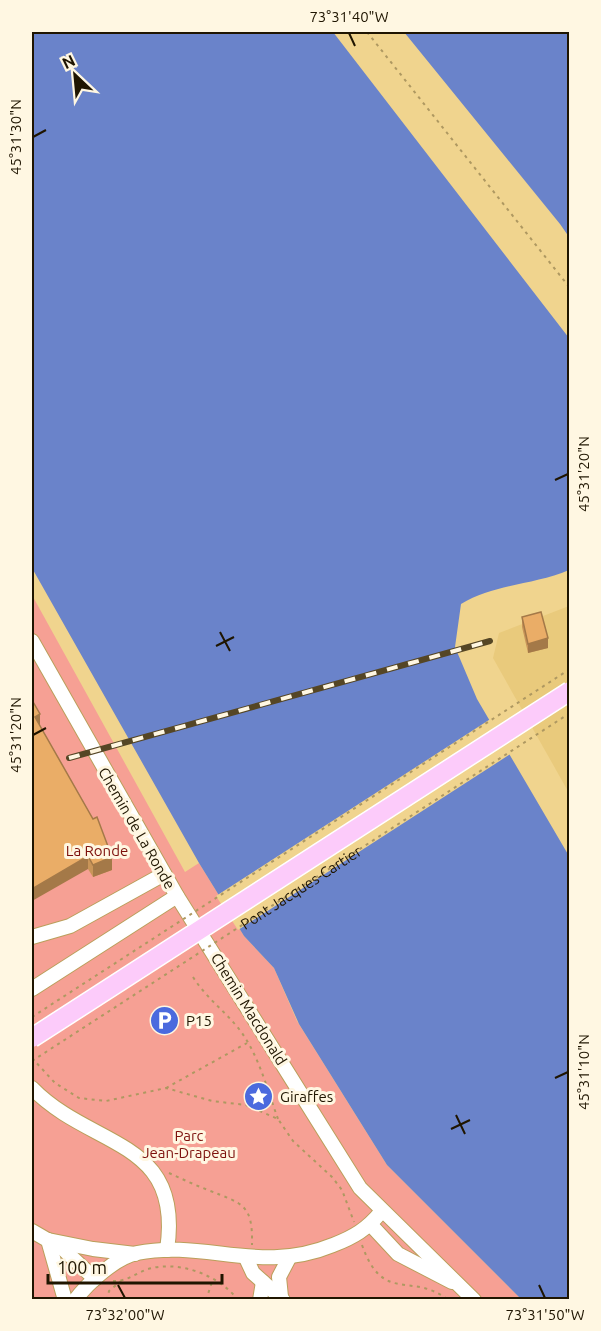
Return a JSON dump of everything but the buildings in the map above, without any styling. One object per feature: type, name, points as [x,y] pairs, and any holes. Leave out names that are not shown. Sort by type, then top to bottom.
[{"type":"main road","name":"Pont Jacques-Cartier","points":[[32,1038],[570,691]]},
{"type":"street","name":"Chemin de La Ronde","points":[[32,641],[177,896],[32,989]]},
{"type":"street","points":[[32,936],[69,926],[164,874]]},
{"type":"street","name":"Chemin Macdonald","points":[[177,896],[360,1188],[381,1212],[419,1243],[474,1299]]},
{"type":"street","points":[[32,1088],[69,1118],[123,1147],[150,1166],[168,1204],[170,1222],[166,1250]]},
{"type":"street","points":[[48,1240],[135,1254],[166,1250],[246,1258],[289,1258],[326,1248],[358,1235],[371,1225],[381,1212]]},
{"type":"street","name":"Chemin Macdonald","points":[[371,1225],[406,1259],[461,1288]]},
{"type":"street","points":[[32,1231],[48,1240],[95,1279]]},
{"type":"street","points":[[48,1240],[65,1299]]},
{"type":"street","points":[[406,1259],[419,1243]]},
{"type":"street","points":[[75,1299],[95,1279],[135,1254]]},
{"type":"street","points":[[246,1258],[253,1273],[282,1298]]},
{"type":"street","points":[[282,1298],[279,1277],[289,1258]]},
{"type":"street","points":[[260,1299],[263,1282]]},
{"type":"path","points":[[367,32],[570,288]]},
{"type":"path","points":[[32,1017],[570,669]]},
{"type":"path","name":"Pont Jacques-Cartier","points":[[32,1059],[570,713]]},
{"type":"path","points":[[193,977],[206,997],[231,1020],[247,1042],[258,1064],[278,1119],[293,1141],[332,1177],[342,1190],[370,1266],[383,1279],[396,1285],[430,1290],[448,1299]]},
{"type":"path","points":[[32,1059],[55,1083],[79,1098],[106,1101],[166,1088],[247,1042]]},
{"type":"path","points":[[166,1088],[212,1101],[246,1105],[278,1119]]},
{"type":"path","points":[[150,1166],[233,1198],[243,1205],[251,1215],[252,1230],[252,1247],[246,1258]]},
{"type":"path","points":[[107,1299],[109,1291],[121,1281],[149,1269],[166,1266],[194,1270],[213,1278],[238,1299]]},
{"type":"path","points":[[206,1299],[213,1278]]},
{"type":"path","points":[[95,1279],[121,1281]]},
{"type":"shaded area","points":[[569,606],[569,793],[493,658],[499,633]]},
{"type":"green space","name":"Parc Jean-Drapeau","points":[[32,595],[185,872],[199,863],[244,936],[274,968],[297,1021],[387,1165],[521,1299],[32,1299]]},
{"type":"water","points":[[32,32],[333,32],[569,338],[569,570],[487,592],[461,604],[455,647],[477,699],[569,856],[569,1299],[521,1299],[387,1165],[299,1024],[274,968],[244,936],[199,863],[32,568]]},
{"type":"water","points":[[404,32],[569,32],[569,237],[560,224]]},
{"type":"pier","points":[[492,718],[512,753],[238,930],[216,896]]},
{"type":"railway","points":[[69,758],[490,641]]},
{"type":"place","name":"P15","points":[[165,1020]]},
{"type":"place","name":"Giraffes","points":[[259,1096]]},
{"type":"park label","name":"La Ronde","points":[[97,850]]}]
